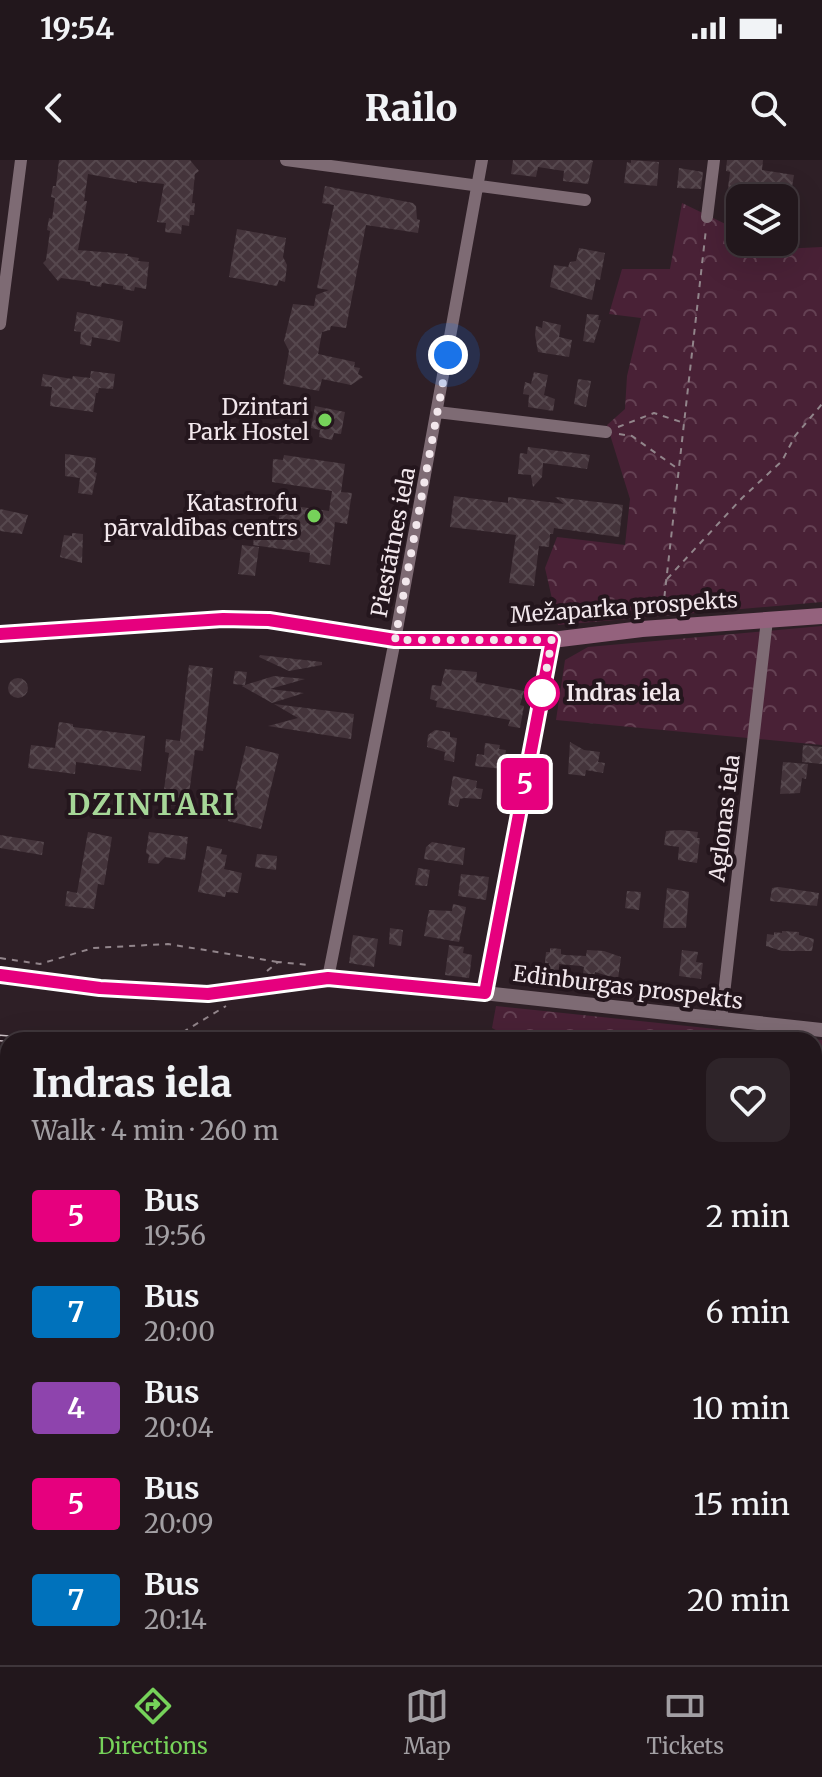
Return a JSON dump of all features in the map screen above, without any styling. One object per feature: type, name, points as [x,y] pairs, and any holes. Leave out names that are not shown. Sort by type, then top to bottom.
[{"type":"main road","name":"Mežaparka prospekts","points":[[0,634],[223,619],[269,620],[395,640],[552,640],[642,629],[822,616]]},
{"type":"street","points":[[0,324],[21,160]]},
{"type":"street","points":[[286,160],[585,200]]},
{"type":"street","name":"Piestātnes iela","points":[[328,978],[395,640],[482,160]]},
{"type":"street","points":[[707,217],[714,160]]},
{"type":"street","points":[[437,412],[606,432]]},
{"type":"street","name":"Aglonas iela","points":[[721,1020],[767,620]]},
{"type":"street","points":[[485,993],[552,640]]},
{"type":"street","name":"Edinburgas prospekts","points":[[0,976],[100,988],[208,994],[328,978],[822,1030]]},
{"type":"path","points":[[663,609],[707,217]]},
{"type":"path","points":[[666,579],[742,498],[782,461],[795,436],[822,404]]},
{"type":"path","points":[[606,432],[654,413],[684,423]]},
{"type":"path","points":[[606,432],[632,436],[679,469]]},
{"type":"path","points":[[0,958],[40,964],[93,948],[168,944],[278,962]]},
{"type":"green space","points":[[682,203],[726,224],[726,256],[798,256],[798,248],[822,247],[822,602],[558,625],[545,568],[557,537],[625,545],[630,499],[607,425],[625,409],[627,376],[641,318],[609,314],[622,269],[670,269]]},
{"type":"green space","points":[[822,626],[822,745],[556,720],[565,660],[588,647]]},
{"type":"green space","points":[[496,1006],[745,1032],[500,1032],[492,1028]]},
{"type":"building","points":[[59,160],[190,160],[199,171],[195,174],[194,215],[190,215],[189,226],[182,225],[181,234],[165,232],[166,223],[157,222],[164,184],[137,183],[88,174],[84,201],[87,201],[78,250],[128,254],[139,258],[138,261],[149,262],[146,289],[135,287],[134,291],[102,283],[101,287],[90,285],[90,282],[61,278],[58,281],[43,263],[46,260],[50,231],[47,230],[55,198],[51,197],[53,186],[56,186]]},
{"type":"building","points":[[513,160],[593,161],[588,184],[563,181],[564,171],[538,167],[536,177],[511,174]]},
{"type":"building","points":[[631,160],[659,162],[657,186],[624,183],[627,162],[631,163]]},
{"type":"building","points":[[727,160],[763,160],[762,170],[794,175],[792,184],[728,184],[730,172],[726,171]]},
{"type":"building","points":[[679,168],[703,172],[701,189],[677,188]]},
{"type":"building","points":[[325,186],[413,203],[420,220],[418,233],[366,225],[346,328],[331,326],[330,330],[322,332],[318,354],[355,362],[354,367],[360,368],[358,374],[363,377],[351,385],[322,379],[319,391],[283,384],[289,351],[284,341],[293,304],[314,306],[316,295],[329,290],[317,288],[334,205],[322,203]]},
{"type":"building","points":[[237,229],[286,238],[283,257],[287,265],[285,282],[279,280],[277,286],[229,277]]},
{"type":"building","points":[[579,248],[605,253],[592,300],[550,287],[554,265],[568,267],[570,262],[576,261]]},
{"type":"building","points":[[77,312],[123,321],[120,342],[92,337],[91,346],[80,344],[81,332],[74,331]]},
{"type":"building","points":[[587,314],[599,315],[598,320],[601,320],[594,343],[583,341]]},
{"type":"building","points":[[543,321],[561,325],[559,337],[572,340],[569,357],[538,352],[536,326],[542,328]]},
{"type":"building","points":[[91,371],[115,374],[113,389],[99,388],[96,393],[93,412],[50,406],[52,387],[41,386],[43,374],[72,379],[73,376],[90,378]]},
{"type":"building","points":[[534,372],[548,375],[544,395],[555,399],[553,411],[528,407],[529,395],[523,394],[525,382],[531,384]]},
{"type":"building","points":[[578,379],[591,381],[586,407],[574,404]]},
{"type":"building","points":[[315,406],[345,412],[341,434],[334,433],[332,440],[319,437],[320,430],[311,428]]},
{"type":"building","points":[[528,447],[590,455],[587,469],[543,463],[542,477],[533,487],[531,475],[518,474],[520,453],[527,454]]},
{"type":"building","points":[[65,454],[96,458],[94,472],[97,473],[92,495],[78,493],[80,478],[65,476]]},
{"type":"building","name":"Katastrofu pārvaldības centrs","points":[[284,455],[345,464],[341,492],[352,493],[347,524],[335,522],[330,565],[309,562],[310,553],[253,545],[256,523],[278,526],[281,504],[329,511],[332,491],[272,482],[273,459],[283,460]]},
{"type":"building","points":[[454,496],[508,503],[508,497],[564,504],[555,497],[623,505],[619,537],[554,528],[549,547],[539,546],[534,586],[509,583],[516,535],[450,527]]},
{"type":"building","points":[[0,509],[28,515],[22,534],[0,531]]},
{"type":"building","points":[[72,533],[83,534],[82,563],[60,557],[64,535],[72,536]]},
{"type":"building","points":[[242,545],[259,547],[255,576],[238,574]]},
{"type":"building","points":[[260,655],[322,662],[322,665],[289,671]]},
{"type":"building","points":[[189,665],[213,668],[203,751],[195,750],[187,808],[162,804],[169,753],[165,752],[166,739],[180,741]]},
{"type":"building","points":[[445,669],[477,672],[476,682],[524,691],[520,705],[524,706],[520,728],[508,726],[510,720],[436,707],[437,701],[430,699],[432,685],[441,686]]},
{"type":"building","points":[[235,671],[247,672],[245,685],[233,684]]},
{"type":"building","points":[[274,676],[305,679],[270,689],[304,693],[272,703],[242,686]]},
{"type":"building","points":[[18,678],[25,681],[28,688],[25,695],[18,698],[11,695],[8,688],[11,681]]},
{"type":"building","points":[[274,704],[354,714],[351,739],[268,726],[298,718]]},
{"type":"building","points":[[59,722],[73,724],[73,727],[145,736],[141,771],[76,762],[75,774],[28,768],[31,745],[55,748]]},
{"type":"building","points":[[435,730],[450,732],[450,737],[457,738],[454,762],[444,760],[445,752],[427,747],[428,735]]},
{"type":"building","points":[[570,742],[584,750],[600,752],[598,762],[605,763],[603,773],[586,770],[585,776],[568,774]]},
{"type":"building","points":[[485,743],[500,745],[499,749],[506,750],[503,769],[475,766],[477,754],[484,755]]},
{"type":"building","points":[[803,745],[822,747],[822,764],[802,762]]},
{"type":"building","points":[[246,746],[279,754],[261,829],[228,821]]},
{"type":"building","points":[[783,762],[808,764],[800,793],[780,794]]},
{"type":"building","points":[[453,776],[477,781],[476,788],[483,789],[481,799],[464,798],[460,799],[458,807],[448,805]]},
{"type":"building","points":[[666,831],[698,832],[697,863],[678,860],[679,847],[664,845]]},
{"type":"building","points":[[88,832],[112,837],[104,885],[98,884],[94,909],[65,906],[67,891],[77,893]]},
{"type":"building","points":[[149,832],[188,837],[185,860],[165,857],[158,864],[148,863]]},
{"type":"building","points":[[0,835],[44,842],[42,855],[0,848]]},
{"type":"building","points":[[432,842],[465,848],[463,865],[424,859],[426,847]]},
{"type":"building","points":[[207,846],[222,849],[221,854],[227,855],[224,869],[242,873],[238,893],[226,892],[225,897],[198,892]]},
{"type":"building","points":[[257,854],[277,856],[276,870],[255,867]]},
{"type":"building","points":[[418,868],[430,870],[427,886],[415,885]]},
{"type":"building","points":[[461,874],[489,877],[486,900],[458,896]]},
{"type":"building","points":[[667,888],[689,892],[686,928],[663,928]]},
{"type":"building","points":[[772,888],[819,893],[817,906],[770,901]]},
{"type":"building","points":[[627,891],[641,892],[639,910],[625,908]]},
{"type":"building","points":[[453,904],[466,907],[459,942],[424,936],[429,910],[452,911]]},
{"type":"building","points":[[390,928],[403,930],[401,946],[389,944]]},
{"type":"building","points":[[799,932],[799,935],[814,939],[812,951],[782,951],[766,946],[767,934]]},
{"type":"building","points":[[353,935],[378,939],[374,967],[349,963]]},
{"type":"building","points":[[449,945],[464,947],[463,953],[472,955],[469,978],[445,975]]},
{"type":"building","points":[[550,948],[561,949],[561,954],[565,955],[586,956],[587,950],[604,951],[621,957],[618,979],[595,972],[594,976],[583,974],[584,967],[581,966],[559,964],[559,972],[548,971],[549,963],[545,963],[546,952],[550,952]]},
{"type":"building","points":[[682,950],[698,952],[696,962],[703,963],[701,979],[679,976]]},
{"type":"bus line","name":"5","points":[[0,634],[223,619],[269,620],[395,640],[552,640],[485,993],[347,978],[208,994],[151,992],[0,975]]},
{"type":"place","name":"Dzintari Park Hostel","points":[[325,420]]},
{"type":"place","name":"Katastrofu pārvaldības centrs","points":[[314,516]]},
{"type":"place","name":"Indras iela","points":[[542,693]]},
{"type":"district","name":"DZINTARI","points":[[152,804]]},
{"type":"route","points":[[448,355],[395,640],[552,640],[541,699],[542,693]]}]
